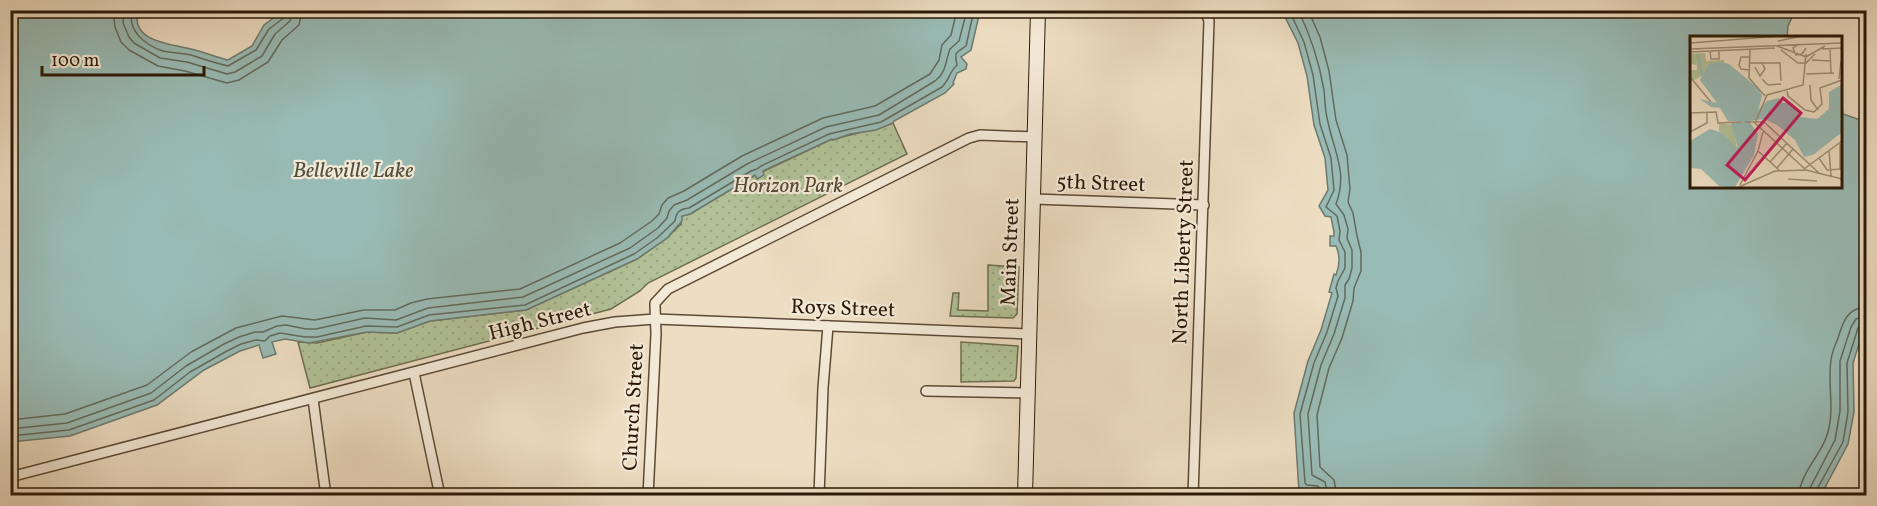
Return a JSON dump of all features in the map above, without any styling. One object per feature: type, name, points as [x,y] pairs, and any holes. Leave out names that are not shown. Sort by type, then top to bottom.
[{"type":"main road","name":"Main Street","points":[[1025,495],[1038,10]]},
{"type":"street","name":"North Liberty Street","points":[[1193,495],[1209,21],[1205,10]]},
{"type":"street","points":[[655,319],[655,303],[668,289],[969,138],[980,135],[1035,137]]},
{"type":"street","name":"5th Street","points":[[1034,199],[1204,205]]},
{"type":"street","name":"Roys Street","points":[[655,319],[1030,334]]},
{"type":"street","name":"High Street","points":[[10,477],[583,328],[615,322],[655,319]]},
{"type":"street","name":"Church Street","points":[[648,495],[655,319]]},
{"type":"street","points":[[819,495],[828,326]]},
{"type":"street","points":[[414,373],[440,495]]},
{"type":"street","points":[[926,391],[1028,393]]},
{"type":"street","points":[[314,399],[327,495]]},
{"type":"green space","name":"Horizon Park","points":[[893,123],[907,154],[648,283],[640,291],[611,309],[310,388],[298,342],[317,343],[367,332],[397,333],[430,321],[526,310],[637,259],[667,238],[681,224],[681,216],[690,214],[755,175],[757,179],[762,172],[832,139]]},
{"type":"green space","points":[[988,265],[1019,267],[1017,314],[1013,318],[950,316],[953,293],[959,293],[958,310],[988,311]]},
{"type":"green space","points":[[961,342],[1018,346],[1014,381],[961,382]]},
{"type":"water","name":"Belleville Lake","points":[[10,11],[138,11],[137,21],[140,29],[154,40],[228,60],[252,46],[264,25],[283,11],[980,11],[971,50],[961,57],[967,64],[966,69],[957,73],[954,84],[945,93],[893,123],[876,130],[832,139],[763,171],[764,175],[757,179],[755,175],[690,214],[682,216],[682,221],[667,238],[637,259],[526,310],[430,321],[397,333],[367,332],[309,343],[285,339],[272,342],[276,354],[263,358],[259,345],[240,351],[204,370],[157,405],[70,436],[11,442]]},
{"type":"water","points":[[1282,11],[1795,11],[1788,26],[1787,36],[1690,36],[1690,188],[1841,188],[1841,102],[1843,114],[1866,122],[1865,325],[1853,363],[1854,412],[1848,444],[1821,495],[1315,496],[1314,490],[1299,492],[1294,413],[1308,361],[1321,330],[1332,293],[1329,292],[1339,260],[1336,246],[1330,246],[1330,236],[1334,236],[1331,217],[1325,216],[1319,206],[1328,190],[1325,158],[1314,125],[1307,76],[1298,43]]}]
